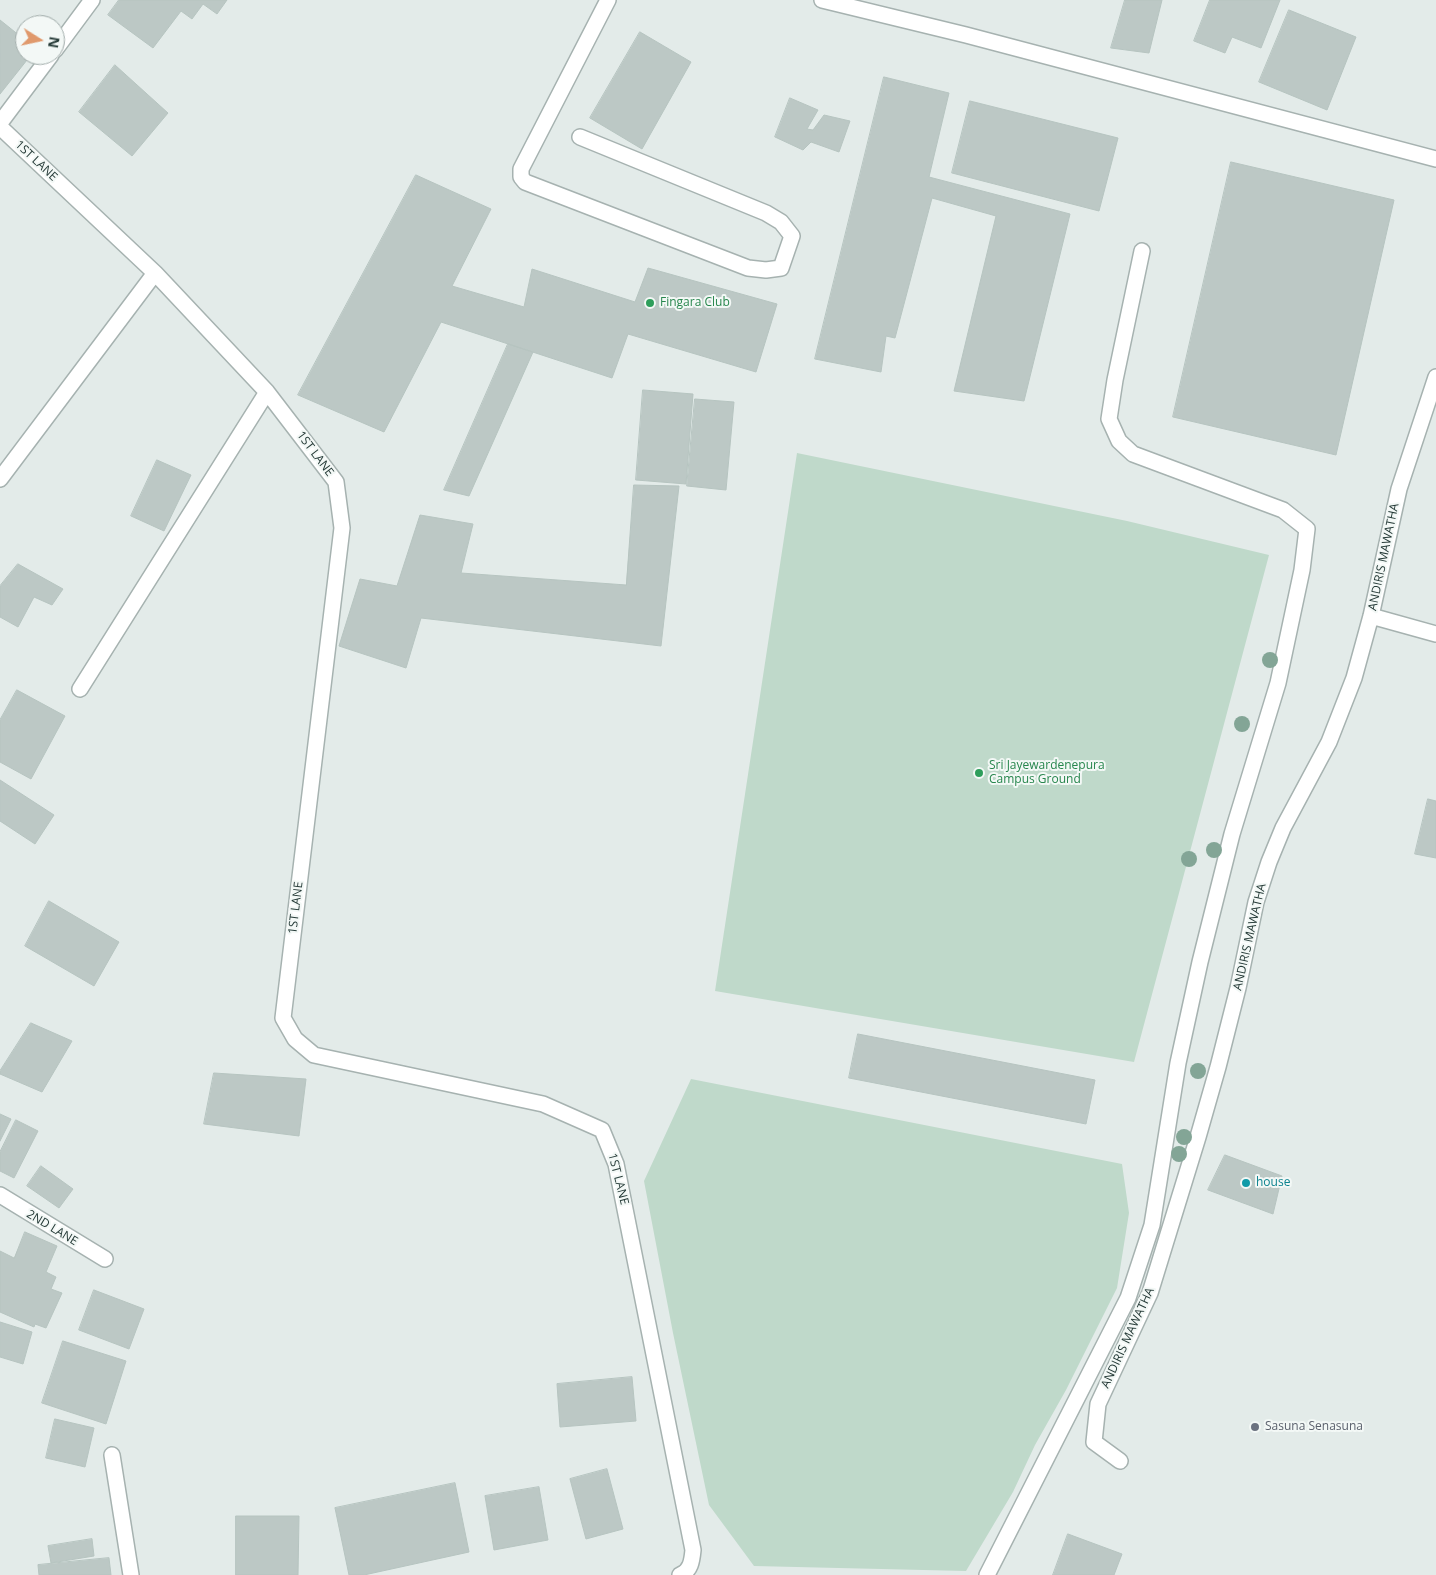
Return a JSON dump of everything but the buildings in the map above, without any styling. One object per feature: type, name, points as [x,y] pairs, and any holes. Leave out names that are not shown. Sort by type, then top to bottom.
[{"type":"street","points":[[65,36],[92,0]]},
{"type":"street","points":[[580,137],[766,213],[781,222],[792,236],[781,268],[766,270],[748,268],[525,182],[521,169],[608,0]]},
{"type":"street","points":[[822,0],[966,35],[1436,159]]},
{"type":"street","points":[[0,123],[44,65]]},
{"type":"street","name":"1ST LANE","points":[[0,127],[154,273],[267,392],[336,482],[342,528],[283,1018],[295,1039],[314,1055],[543,1104],[602,1130],[616,1164],[693,1550],[692,1563],[684,1574],[680,1575]]},
{"type":"street","points":[[987,1575],[1128,1298],[1152,1225],[1178,1063],[1200,962],[1232,834],[1278,683],[1302,570],[1307,529],[1283,510],[1133,454],[1119,441],[1109,420],[1114,380],[1142,251]]},
{"type":"street","points":[[0,479],[154,273]]},
{"type":"street","name":"ANDIRIS MAWATHA","points":[[1120,1461],[1094,1442],[1098,1404],[1150,1292],[1218,1067],[1238,988],[1256,902],[1269,862],[1283,828],[1329,742],[1354,678],[1371,616],[1399,489],[1436,377]]},
{"type":"street","points":[[80,689],[267,392]]},
{"type":"street","points":[[1371,616],[1436,634]]},
{"type":"street","name":"2ND LANE","points":[[0,1195],[105,1259]]},
{"type":"street","points":[[112,1455],[131,1575]]},
{"type":"green space","name":"Sri Jayewardenepura Campus Ground","points":[[797,453],[1127,521],[1269,555],[1134,1062],[715,991]]},
{"type":"green space","points":[[691,1079],[1122,1164],[1129,1213],[1117,1288],[1066,1390],[1035,1445],[1013,1492],[966,1571],[754,1566],[709,1505],[644,1181]]},
{"type":"place","name":"Fingara Club","points":[[650,303]]},
{"type":"place","name":"Sri Jayewardenepura Campus Ground","points":[[979,773]]},
{"type":"place","name":"house","points":[[1246,1183]]},
{"type":"place","name":"Sasuna Senasuna","points":[[1255,1427]]}]
